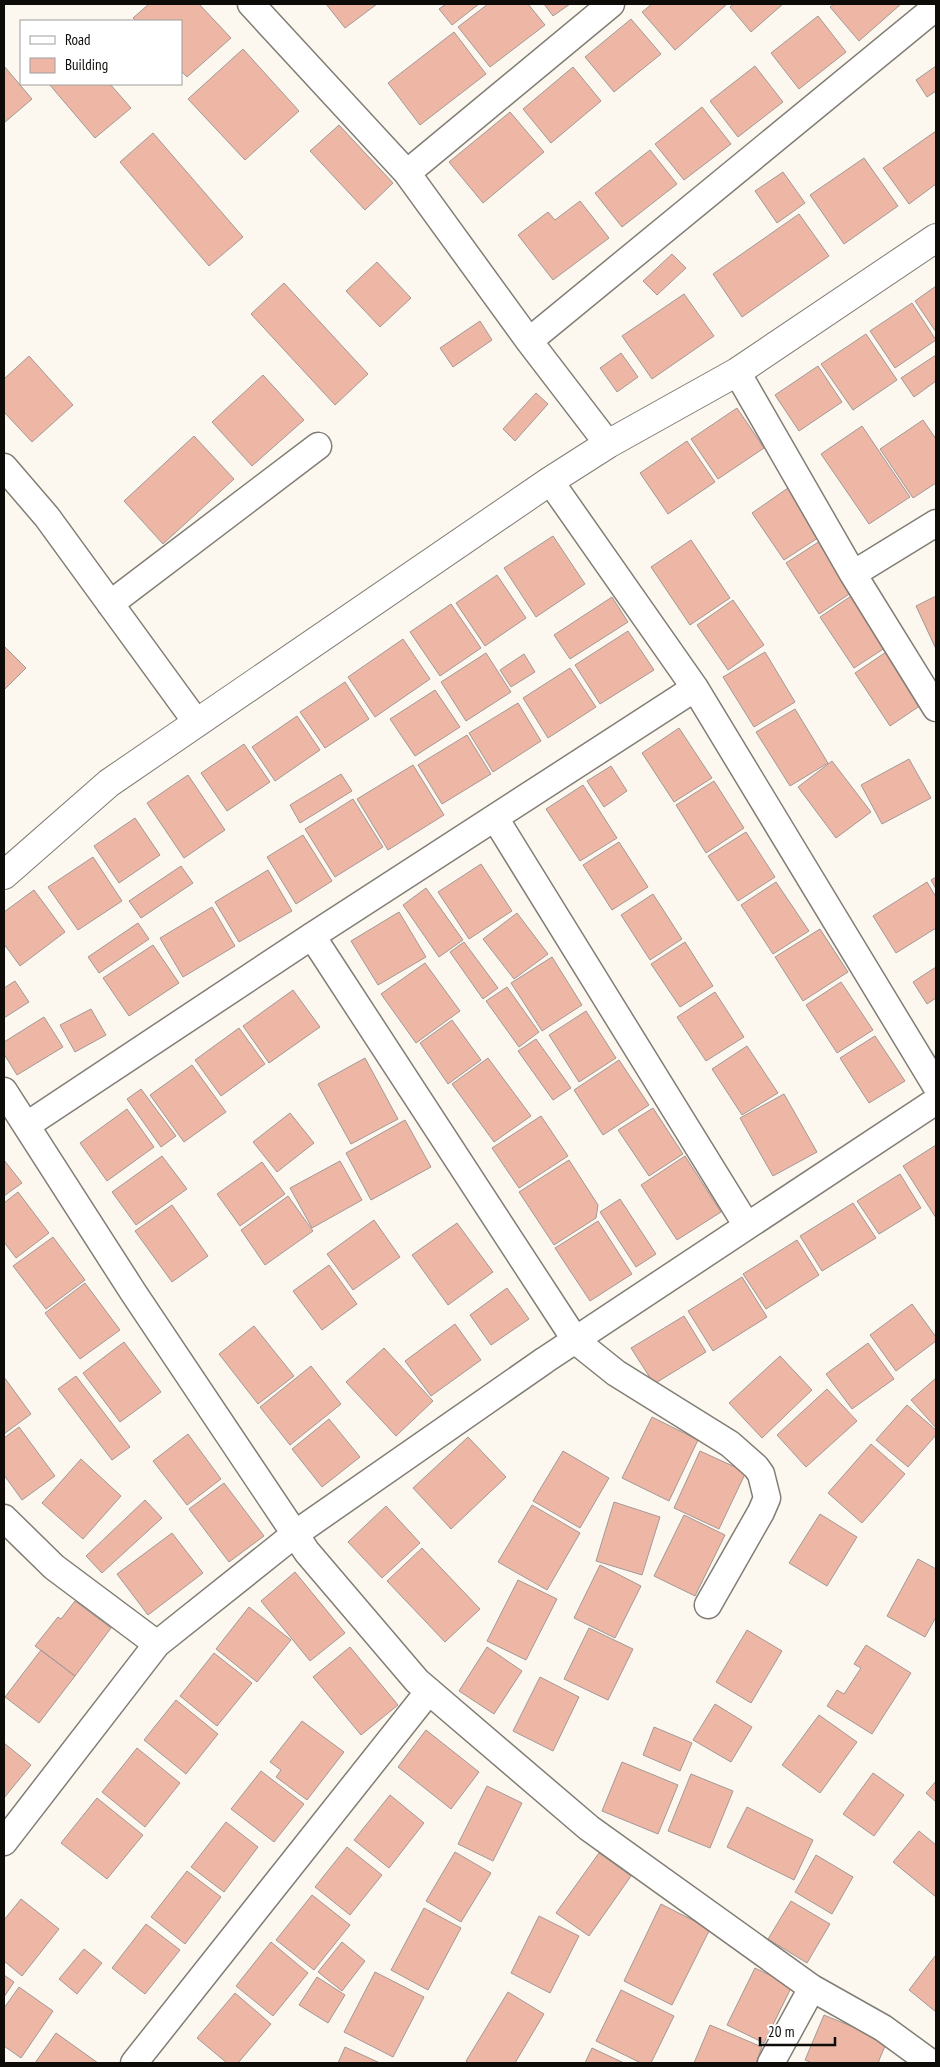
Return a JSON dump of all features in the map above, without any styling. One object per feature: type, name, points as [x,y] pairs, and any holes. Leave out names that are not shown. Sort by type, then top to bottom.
[{"type":"street","points":[[252,4],[407,173],[529,341],[608,444]]},
{"type":"street","points":[[407,173],[611,4]]},
{"type":"street","points":[[529,341],[936,7]]},
{"type":"street","points":[[4,875],[109,783],[550,481],[608,444],[737,372],[936,238]]},
{"type":"street","points":[[737,372],[853,574],[936,708]]},
{"type":"street","points":[[110,604],[318,446]]},
{"type":"street","points":[[4,467],[47,517],[197,723]]},
{"type":"street","points":[[550,481],[695,688],[936,1086]]},
{"type":"street","points":[[853,574],[936,523]]},
{"type":"street","points":[[26,1125],[312,936],[695,688]]},
{"type":"street","points":[[494,818],[748,1226]]},
{"type":"street","points":[[312,936],[576,1341],[616,1373],[730,1444],[762,1474],[766,1498],[761,1512],[708,1605]]},
{"type":"street","points":[[4,1091],[133,1292],[307,1552],[398,1660],[429,1691],[589,1828],[812,1988],[884,2028],[930,2063]]},
{"type":"street","points":[[4,1842],[157,1644],[295,1534],[545,1360],[936,1102]]},
{"type":"street","points":[[4,1518],[54,1567],[157,1644]]},
{"type":"street","points":[[134,2063],[429,1691]]},
{"type":"street","points":[[771,2063],[812,1988]]},
{"type":"building","points":[[149,4],[199,4],[231,38],[187,77],[182,72],[182,20],[135,20],[133,18]]},
{"type":"building","points":[[326,4],[377,4],[345,28]]},
{"type":"building","points":[[446,4],[479,4],[452,25],[439,9]]},
{"type":"building","points":[[488,4],[528,4],[545,25],[490,67],[458,27]]},
{"type":"building","points":[[544,4],[570,4],[553,16]]},
{"type":"building","points":[[652,4],[726,5],[675,50],[642,12]]},
{"type":"building","points":[[734,4],[783,4],[751,32],[730,7]]},
{"type":"building","points":[[834,4],[901,4],[859,41],[830,7]]},
{"type":"building","points":[[818,16],[846,52],[799,89],[771,53]]},
{"type":"building","points":[[631,19],[661,54],[614,92],[585,57]]},
{"type":"building","points":[[454,32],[486,74],[420,125],[388,83]]},
{"type":"building","points":[[243,49],[299,111],[245,160],[188,99]]},
{"type":"building","points":[[4,66],[32,99],[4,123]]},
{"type":"building","points":[[755,66],[783,102],[738,137],[710,101]]},
{"type":"building","points":[[936,66],[936,91],[927,97],[916,80]]},
{"type":"building","points":[[573,67],[601,101],[551,143],[523,109]]},
{"type":"building","points":[[50,85],[111,85],[131,108],[95,138]]},
{"type":"building","points":[[702,107],[731,144],[684,180],[655,144]]},
{"type":"building","points":[[510,112],[544,152],[483,203],[449,162]]},
{"type":"building","points":[[339,125],[393,183],[365,210],[310,151]]},
{"type":"building","points":[[936,131],[936,184],[909,204],[883,168]]},
{"type":"building","points":[[153,133],[243,237],[209,266],[120,162]]},
{"type":"building","points":[[650,150],[677,184],[622,227],[595,193]]},
{"type":"building","points":[[864,158],[898,206],[844,244],[810,195]]},
{"type":"building","points":[[783,172],[805,203],[777,223],[755,191]]},
{"type":"building","points":[[580,201],[609,238],[553,280],[518,235],[548,212],[555,220]]},
{"type":"building","points":[[799,214],[829,256],[742,317],[713,274]]},
{"type":"building","points":[[672,254],[686,268],[657,295],[643,281]]},
{"type":"building","points":[[377,262],[411,298],[380,327],[346,291]]},
{"type":"building","points":[[284,283],[368,374],[335,405],[251,314]]},
{"type":"building","points":[[936,286],[936,332],[915,301]]},
{"type":"building","points":[[684,294],[714,336],[652,379],[622,336]]},
{"type":"building","points":[[912,303],[936,340],[895,368],[870,331]]},
{"type":"building","points":[[480,321],[492,340],[453,367],[440,348]]},
{"type":"building","points":[[866,334],[897,380],[853,410],[821,364]]},
{"type":"building","points":[[621,353],[638,377],[617,392],[600,368]]},
{"type":"building","points":[[936,355],[936,381],[914,397],[901,378]]},
{"type":"building","points":[[29,356],[73,405],[32,442],[4,412],[4,379]]},
{"type":"building","points":[[818,366],[842,402],[799,431],[775,395]]},
{"type":"building","points":[[263,375],[304,420],[252,466],[212,422]]},
{"type":"building","points":[[536,393],[548,404],[515,441],[503,429]]},
{"type":"building","points":[[737,408],[764,448],[718,479],[691,439]]},
{"type":"building","points":[[923,420],[936,439],[936,483],[913,498],[880,449]]},
{"type":"building","points":[[862,426],[910,497],[869,524],[821,454]]},
{"type":"building","points":[[194,436],[234,479],[163,544],[124,501]]},
{"type":"building","points":[[687,441],[715,482],[668,514],[640,473]]},
{"type":"building","points":[[788,488],[821,536],[784,560],[752,513]]},
{"type":"building","points":[[553,536],[585,584],[536,617],[504,568]]},
{"type":"building","points":[[691,540],[730,598],[690,625],[651,567]]},
{"type":"building","points":[[820,541],[854,591],[819,614],[786,563]]},
{"type":"building","points":[[497,575],[526,618],[485,646],[456,603]]},
{"type":"building","points":[[854,594],[888,646],[854,668],[820,617]]},
{"type":"building","points":[[936,596],[936,649],[916,606]]},
{"type":"building","points":[[612,597],[628,622],[570,659],[554,635]]},
{"type":"building","points":[[733,600],[764,645],[728,670],[697,625]]},
{"type":"building","points":[[451,604],[481,648],[440,676],[410,632]]},
{"type":"building","points":[[628,631],[654,670],[600,704],[575,665]]},
{"type":"building","points":[[403,639],[430,679],[375,717],[348,677]]},
{"type":"building","points":[[4,646],[26,668],[4,690]]},
{"type":"building","points":[[892,648],[927,701],[890,726],[855,673]]},
{"type":"building","points":[[765,652],[795,702],[754,727],[723,677]]},
{"type":"building","points":[[486,653],[511,692],[466,721],[441,682]]},
{"type":"building","points":[[524,654],[535,672],[511,687],[500,670]]},
{"type":"building","points":[[570,668],[596,707],[548,738],[523,698]]},
{"type":"building","points":[[345,682],[369,719],[325,748],[300,712]]},
{"type":"building","points":[[435,690],[460,727],[415,756],[390,719]]},
{"type":"building","points":[[518,703],[541,741],[493,772],[469,733]]},
{"type":"building","points":[[795,709],[828,763],[790,786],[756,732]]},
{"type":"building","points":[[297,716],[320,750],[275,781],[252,747]]},
{"type":"building","points":[[679,728],[712,778],[674,802],[642,753]]},
{"type":"building","points":[[467,735],[491,774],[442,804],[418,765]]},
{"type":"building","points":[[244,744],[270,782],[227,811],[201,773]]},
{"type":"building","points":[[909,759],[931,798],[882,824],[861,785]]},
{"type":"building","points":[[832,761],[871,812],[836,838],[798,787]]},
{"type":"building","points":[[413,765],[444,815],[388,850],[357,799]]},
{"type":"building","points":[[611,766],[627,791],[604,807],[587,781]]},
{"type":"building","points":[[341,774],[352,791],[300,823],[290,805]]},
{"type":"building","points":[[188,775],[225,830],[184,858],[147,803]]},
{"type":"building","points":[[714,781],[744,828],[706,853],[676,805]]},
{"type":"building","points":[[583,785],[617,838],[580,861],[546,809]]},
{"type":"building","points":[[353,799],[383,847],[335,877],[305,829]]},
{"type":"building","points":[[135,818],[160,855],[119,883],[94,846]]},
{"type":"building","points":[[746,832],[775,877],[738,901],[708,856]]},
{"type":"building","points":[[303,835],[332,881],[296,904],[267,857]]},
{"type":"building","points":[[619,842],[648,887],[612,910],[583,865]]},
{"type":"building","points":[[93,857],[122,901],[78,930],[48,887]]},
{"type":"building","points":[[481,864],[512,911],[469,939],[438,892]]},
{"type":"building","points":[[181,866],[193,883],[141,918],[129,901]]},
{"type":"building","points":[[268,870],[292,911],[239,942],[215,902]]},
{"type":"building","points":[[936,877],[936,889],[931,880]]},
{"type":"building","points":[[776,882],[809,931],[773,954],[741,905]]},
{"type":"building","points":[[927,882],[936,897],[936,928],[896,953],[873,916]]},
{"type":"building","points":[[426,888],[463,940],[439,957],[403,905]]},
{"type":"building","points":[[34,890],[65,932],[20,966],[4,944],[4,912]]},
{"type":"building","points":[[653,894],[682,939],[650,960],[621,915]]},
{"type":"building","points":[[212,907],[235,946],[183,977],[160,938]]},
{"type":"building","points":[[399,912],[426,957],[378,985],[351,941]]},
{"type":"building","points":[[517,913],[548,954],[514,979],[483,939]]},
{"type":"building","points":[[138,923],[149,939],[99,973],[88,957]]},
{"type":"building","points":[[820,929],[848,972],[803,1001],[775,957]]},
{"type":"building","points":[[464,942],[498,988],[483,999],[450,952]]},
{"type":"building","points":[[685,942],[713,986],[680,1007],[651,964]]},
{"type":"building","points":[[153,945],[179,983],[129,1016],[103,978]]},
{"type":"building","points":[[552,957],[582,1005],[542,1031],[511,983]]},
{"type":"building","points":[[425,963],[460,1011],[416,1043],[381,994]]},
{"type":"building","points":[[936,967],[936,998],[927,1004],[913,982]]},
{"type":"building","points":[[15,981],[29,1002],[4,1018],[4,988]]},
{"type":"building","points":[[841,982],[873,1030],[837,1053],[806,1005]]},
{"type":"building","points":[[507,987],[539,1032],[519,1047],[486,1001]]},
{"type":"building","points":[[293,990],[320,1027],[269,1063],[243,1026]]},
{"type":"building","points":[[715,992],[744,1037],[706,1061],[677,1017]]},
{"type":"building","points":[[91,1009],[106,1035],[75,1052],[60,1025]]},
{"type":"building","points":[[586,1011],[616,1058],[579,1082],[549,1035]]},
{"type":"building","points":[[44,1017],[63,1047],[17,1075],[4,1054],[4,1042]]},
{"type":"building","points":[[452,1020],[481,1060],[448,1084],[420,1043]]},
{"type":"building","points":[[239,1028],[265,1064],[221,1096],[195,1060]]},
{"type":"building","points":[[875,1036],[905,1081],[869,1103],[840,1058]]},
{"type":"building","points":[[536,1039],[571,1088],[553,1100],[518,1051]]},
{"type":"building","points":[[747,1046],[778,1093],[742,1115],[712,1069]]},
{"type":"building","points":[[365,1058],[398,1119],[351,1144],[318,1084]]},
{"type":"building","points":[[488,1058],[531,1116],[494,1142],[452,1084]]},
{"type":"building","points":[[619,1060],[649,1105],[603,1135],[574,1090]]},
{"type":"building","points":[[192,1065],[226,1112],[184,1142],[150,1095]]},
{"type":"building","points":[[141,1089],[176,1136],[161,1147],[127,1099]]},
{"type":"building","points":[[784,1094],[817,1152],[773,1176],[740,1118]]},
{"type":"building","points":[[653,1108],[683,1154],[649,1176],[618,1130]]},
{"type":"building","points":[[127,1109],[154,1147],[107,1181],[80,1143]]},
{"type":"building","points":[[290,1113],[314,1143],[277,1172],[253,1142]]},
{"type":"building","points":[[541,1116],[568,1156],[519,1188],[492,1148]]},
{"type":"building","points":[[405,1120],[431,1167],[371,1200],[346,1153]]},
{"type":"building","points":[[936,1145],[936,1218],[903,1166]]},
{"type":"building","points":[[162,1156],[187,1189],[136,1225],[112,1192]]},
{"type":"building","points":[[685,1156],[721,1212],[677,1240],[641,1185]]},
{"type":"building","points":[[4,1160],[22,1183],[4,1196]]},
{"type":"building","points":[[569,1160],[598,1205],[596,1218],[554,1245],[519,1192]]},
{"type":"building","points":[[340,1161],[362,1200],[312,1228],[290,1188]]},
{"type":"building","points":[[262,1162],[285,1194],[240,1226],[217,1194]]},
{"type":"building","points":[[900,1174],[921,1208],[879,1234],[857,1201]]},
{"type":"building","points":[[18,1192],[49,1233],[16,1258],[4,1242],[4,1203]]},
{"type":"building","points":[[288,1196],[313,1231],[265,1265],[241,1230]]},
{"type":"building","points":[[620,1199],[656,1254],[636,1267],[600,1212]]},
{"type":"building","points":[[853,1203],[876,1238],[822,1271],[800,1236]]},
{"type":"building","points":[[172,1205],[208,1256],[172,1282],[135,1231]]},
{"type":"building","points":[[374,1220],[400,1257],[353,1290],[327,1254]]},
{"type":"building","points":[[598,1221],[632,1274],[590,1301],[555,1248]]},
{"type":"building","points":[[457,1223],[493,1272],[448,1305],[412,1255]]},
{"type":"building","points":[[53,1237],[85,1280],[46,1309],[13,1266]]},
{"type":"building","points":[[797,1240],[819,1275],[766,1309],[743,1274]]},
{"type":"building","points":[[329,1265],[357,1304],[322,1330],[293,1291]]},
{"type":"building","points":[[742,1277],[767,1317],[713,1351],[688,1311]]},
{"type":"building","points":[[85,1283],[120,1330],[80,1359],[45,1313]]},
{"type":"building","points":[[507,1288],[529,1319],[491,1345],[470,1315]]},
{"type":"building","points":[[912,1304],[936,1337],[936,1341],[896,1371],[870,1335]]},
{"type":"building","points":[[684,1316],[706,1352],[654,1384],[631,1348]]},
{"type":"building","points":[[455,1324],[481,1360],[431,1396],[405,1361]]},
{"type":"building","points":[[254,1326],[294,1376],[258,1404],[219,1354]]},
{"type":"building","points":[[124,1342],[161,1392],[120,1422],[83,1373]]},
{"type":"building","points":[[868,1343],[894,1379],[852,1409],[826,1374]]},
{"type":"building","points":[[384,1348],[433,1401],[396,1436],[346,1382]]},
{"type":"building","points":[[780,1356],[812,1390],[762,1438],[729,1403]]},
{"type":"building","points":[[311,1366],[341,1404],[290,1445],[260,1407]]},
{"type":"building","points":[[76,1376],[130,1447],[112,1460],[58,1389]]},
{"type":"building","points":[[4,1377],[31,1414],[4,1434]]},
{"type":"building","points":[[936,1378],[936,1428],[911,1400]]},
{"type":"building","points":[[827,1389],[857,1421],[806,1467],[777,1435]]},
{"type":"building","points":[[907,1405],[936,1430],[936,1435],[908,1467],[876,1440]]},
{"type":"building","points":[[652,1417],[698,1440],[669,1501],[622,1478]]},
{"type":"building","points":[[329,1419],[360,1457],[322,1487],[292,1449]]},
{"type":"building","points":[[19,1427],[55,1476],[22,1500],[4,1475],[4,1438]]},
{"type":"building","points":[[188,1434],[221,1479],[187,1505],[153,1461]]},
{"type":"building","points":[[468,1437],[506,1477],[451,1529],[413,1488]]},
{"type":"building","points":[[871,1444],[905,1474],[862,1523],[828,1493]]},
{"type":"building","points":[[563,1451],[609,1478],[580,1528],[533,1501]]},
{"type":"building","points":[[700,1451],[746,1472],[719,1529],[674,1508]]},
{"type":"building","points":[[81,1459],[121,1496],[83,1539],[42,1503]]},
{"type":"building","points":[[224,1483],[264,1536],[229,1562],[189,1509]]},
{"type":"building","points":[[145,1500],[162,1518],[102,1573],[86,1556]]},
{"type":"building","points":[[614,1502],[660,1517],[642,1575],[596,1561]]},
{"type":"building","points":[[532,1505],[580,1533],[547,1590],[498,1562]]},
{"type":"building","points":[[386,1506],[420,1543],[382,1578],[348,1542]]},
{"type":"building","points":[[820,1514],[857,1537],[827,1586],[789,1563]]},
{"type":"building","points":[[684,1515],[725,1535],[695,1596],[654,1576]]},
{"type":"building","points":[[172,1533],[203,1573],[148,1615],[117,1574]]},
{"type":"building","points":[[422,1548],[480,1609],[445,1642],[387,1581]]},
{"type":"building","points":[[918,1559],[936,1569],[936,1617],[925,1637],[887,1616]]},
{"type":"building","points":[[600,1565],[641,1586],[615,1638],[574,1618]]},
{"type":"building","points":[[295,1572],[345,1633],[310,1661],[261,1601]]},
{"type":"building","points":[[518,1580],[557,1599],[526,1660],[487,1641]]},
{"type":"building","points":[[75,1601],[111,1628],[75,1676],[35,1646],[58,1617],[61,1619]]},
{"type":"building","points":[[249,1607],[291,1640],[257,1682],[216,1649]]},
{"type":"building","points":[[589,1628],[633,1649],[608,1700],[564,1679]]},
{"type":"building","points":[[747,1630],[782,1651],[751,1703],[716,1682]]},
{"type":"building","points":[[866,1645],[911,1673],[872,1734],[827,1706],[837,1690],[844,1694],[861,1668],[854,1664]]},
{"type":"building","points":[[350,1647],[398,1705],[361,1735],[313,1677]]},
{"type":"building","points":[[487,1647],[522,1671],[494,1714],[459,1691]]},
{"type":"building","points":[[41,1650],[75,1676],[39,1723],[5,1697]]},
{"type":"building","points":[[214,1653],[252,1683],[217,1726],[180,1696]]},
{"type":"building","points":[[540,1677],[579,1697],[553,1751],[513,1731]]},
{"type":"building","points":[[176,1700],[218,1734],[186,1774],[144,1740]]},
{"type":"building","points":[[715,1704],[752,1727],[731,1762],[693,1740]]},
{"type":"building","points":[[819,1715],[857,1742],[820,1793],[782,1765]]},
{"type":"building","points":[[302,1721],[344,1752],[307,1800],[276,1777],[281,1770],[270,1762]]},
{"type":"building","points":[[654,1727],[692,1743],[680,1771],[643,1755]]},
{"type":"building","points":[[426,1730],[479,1772],[451,1809],[398,1767]]},
{"type":"building","points":[[4,1743],[31,1765],[4,1798]]},
{"type":"building","points":[[137,1748],[180,1783],[145,1827],[102,1792]]},
{"type":"building","points":[[622,1762],[678,1785],[658,1834],[602,1811]]},
{"type":"building","points":[[261,1771],[304,1804],[274,1842],[231,1809]]},
{"type":"building","points":[[873,1773],[904,1795],[874,1836],[843,1814]]},
{"type":"building","points":[[691,1774],[733,1791],[710,1848],[668,1831]]},
{"type":"building","points":[[936,1781],[936,1802],[926,1793]]},
{"type":"building","points":[[487,1786],[522,1803],[493,1861],[458,1844]]},
{"type":"building","points":[[390,1795],[424,1823],[389,1868],[354,1840]]},
{"type":"building","points":[[97,1798],[143,1835],[107,1879],[61,1843]]},
{"type":"building","points":[[747,1807],[813,1840],[794,1880],[727,1847]]},
{"type":"building","points":[[226,1822],[258,1847],[224,1892],[191,1867]]},
{"type":"building","points":[[919,1831],[936,1845],[936,1897],[893,1862]]},
{"type":"building","points":[[347,1847],[382,1875],[350,1915],[315,1887]]},
{"type":"building","points":[[455,1852],[491,1873],[461,1922],[426,1901]]},
{"type":"building","points":[[599,1853],[631,1876],[589,1936],[556,1913]]},
{"type":"building","points":[[816,1855],[853,1877],[832,1914],[795,1892]]},
{"type":"building","points":[[187,1871],[221,1897],[185,1944],[151,1917]]},
{"type":"building","points":[[312,1895],[350,1925],[314,1970],[276,1940]]},
{"type":"building","points":[[21,1899],[59,1929],[22,1976],[4,1961],[4,1920]]},
{"type":"building","points":[[791,1901],[830,1924],[807,1963],[768,1939]]},
{"type":"building","points":[[661,1904],[710,1929],[672,2005],[624,1981]]},
{"type":"building","points":[[424,1908],[461,1928],[428,1990],[391,1970]]},
{"type":"building","points":[[539,1916],[579,1936],[550,1993],[511,1973]]},
{"type":"building","points":[[146,1924],[180,1950],[145,1994],[112,1968]]},
{"type":"building","points":[[271,1942],[308,1973],[273,2016],[236,1986]]},
{"type":"building","points":[[342,1942],[365,1961],[342,1991],[318,1972]]},
{"type":"building","points":[[84,1949],[102,1963],[77,1994],[59,1979]]},
{"type":"building","points":[[936,1957],[936,2012],[909,1990]]},
{"type":"building","points":[[755,1968],[792,1986],[764,2043],[727,2025]]},
{"type":"building","points":[[375,1972],[424,1997],[393,2057],[344,2032]]},
{"type":"building","points":[[4,1975],[14,1982],[4,1997]]},
{"type":"building","points":[[317,1977],[345,1995],[328,2023],[299,2005]]},
{"type":"building","points":[[19,1987],[53,2011],[21,2058],[4,2046],[4,2008]]},
{"type":"building","points":[[621,1990],[674,2016],[651,2063],[641,2063],[596,2041]]},
{"type":"building","points":[[508,1992],[544,2014],[515,2063],[469,2063],[466,2061]]},
{"type":"building","points":[[235,1993],[271,2024],[238,2063],[227,2063],[197,2038]]},
{"type":"building","points":[[824,2015],[887,2041],[878,2063],[812,2063],[805,2060]]},
{"type":"building","points":[[710,2025],[762,2047],[756,2063],[694,2063]]},
{"type":"building","points":[[56,2033],[98,2063],[35,2063]]},
{"type":"building","points":[[345,2047],[380,2063],[338,2063]]},
{"type":"building","points":[[592,2048],[624,2063],[585,2063]]}]
